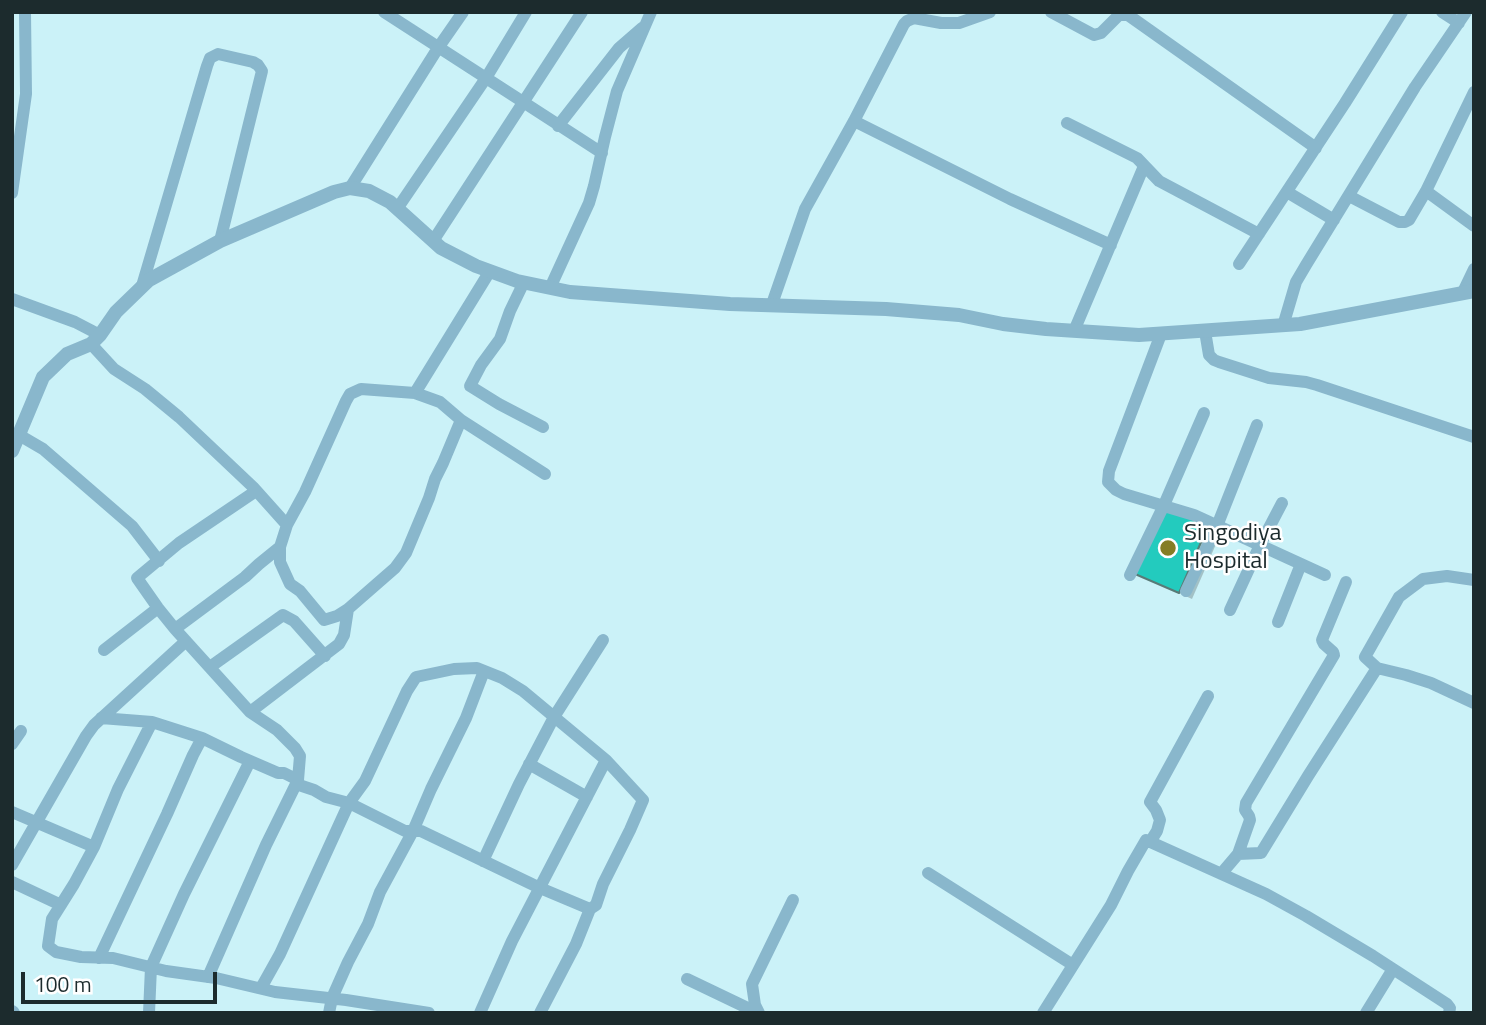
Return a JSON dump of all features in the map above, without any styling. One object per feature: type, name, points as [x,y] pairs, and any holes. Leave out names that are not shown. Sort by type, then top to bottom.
[{"type":"street","points":[[12,194],[26,94],[25,12]]},
{"type":"street","points":[[384,12],[602,153]]},
{"type":"street","points":[[350,188],[463,12]]},
{"type":"street","points":[[397,209],[526,12]]},
{"type":"street","points":[[433,241],[582,12]]},
{"type":"street","points":[[550,288],[589,203],[618,92],[651,12]]},
{"type":"street","points":[[772,304],[805,209],[904,24],[910,16],[952,24],[990,12]]},
{"type":"street","points":[[1051,12],[1094,35],[1101,33],[1119,15],[1128,15],[1316,148]]},
{"type":"street","points":[[1239,264],[1402,12]]},
{"type":"street","points":[[1283,326],[1296,282],[1415,87],[1463,18],[1442,12]]},
{"type":"street","points":[[558,125],[619,48],[643,28]]},
{"type":"street","points":[[12,37],[26,40]]},
{"type":"street","points":[[142,286],[207,66],[210,58],[218,54],[253,62],[262,71],[220,241]]},
{"type":"street","points":[[1349,196],[1392,219],[1405,222],[1412,216],[1426,191],[1474,92]]},
{"type":"street","points":[[854,121],[1010,199],[1111,245]]},
{"type":"street","points":[[1068,122],[1137,158],[1159,181],[1259,234]]},
{"type":"street","points":[[1074,331],[1144,166]]},
{"type":"street","points":[[12,451],[43,377],[66,354],[95,339],[116,312],[149,280],[220,241],[334,192],[350,188],[369,191],[390,202],[441,248],[490,271],[569,292],[730,303],[886,309],[959,315],[1003,324],[1074,331],[1139,335],[1300,324],[1468,292],[1474,269]]},
{"type":"street","points":[[1426,191],[1474,226]]},
{"type":"street","points":[[1287,192],[1334,220]]},
{"type":"street","points":[[415,393],[490,271]]},
{"type":"street","points":[[524,282],[500,340],[481,365],[470,386],[543,427]]},
{"type":"street","points":[[12,299],[75,322],[95,339],[114,369],[145,389],[179,417],[287,524]]},
{"type":"street","points":[[1205,331],[1209,355],[1219,362],[1269,378],[1317,385],[1474,437]]},
{"type":"street","points":[[1161,334],[1108,482],[1116,490],[1194,515],[1325,575]]},
{"type":"street","points":[[461,420],[406,553],[395,568],[348,609],[324,620],[300,591],[290,584],[280,562],[279,547],[287,524],[351,394],[361,389],[415,393],[440,402],[461,420],[545,474]]},
{"type":"street","points":[[1130,575],[1164,505],[1203,413]]},
{"type":"street","points":[[1186,591],[1217,526],[1257,425]]},
{"type":"street","points":[[19,435],[44,449],[132,526],[159,561]]},
{"type":"street","points":[[256,491],[179,543],[137,578],[175,629],[250,712],[277,730],[295,748],[300,756],[299,786],[349,803],[405,831],[421,831],[590,909]]},
{"type":"street","points":[[1230,610],[1282,503]]},
{"type":"street","points":[[175,629],[245,577],[279,547]]},
{"type":"street","points":[[1278,622],[1301,564]]},
{"type":"street","points":[[1474,580],[1447,576],[1423,579],[1399,597],[1365,657],[1377,668],[1432,682],[1474,703]]},
{"type":"street","points":[[1221,874],[1238,854],[1250,820],[1245,810],[1246,803],[1333,657],[1333,652],[1322,640],[1346,582]]},
{"type":"street","points":[[104,650],[158,608]]},
{"type":"street","points":[[250,712],[325,656],[342,640],[348,609]]},
{"type":"street","points":[[210,667],[283,615],[294,621],[325,656]]},
{"type":"street","points":[[483,861],[554,717],[603,640]]},
{"type":"street","points":[[12,865],[86,736],[101,718],[186,641]]},
{"type":"street","points":[[261,988],[280,954],[349,803],[365,781],[416,677],[454,669],[477,668],[502,678],[523,691],[606,760],[643,800],[603,884],[596,905],[590,909],[576,943],[540,1013]]},
{"type":"street","points":[[1238,854],[1261,853],[1377,668]]},
{"type":"street","points":[[329,1013],[348,962],[466,718],[484,671]]},
{"type":"street","points":[[1150,842],[1160,820],[1150,802],[1208,696]]},
{"type":"street","points":[[101,718],[152,722],[202,738],[298,780]]},
{"type":"street","points":[[152,722],[118,789],[94,847],[52,919],[48,946],[55,952],[81,957],[113,958],[275,992],[429,1013]]},
{"type":"street","points":[[12,744],[21,731]]},
{"type":"street","points":[[100,958],[202,738]]},
{"type":"street","points":[[480,1013],[512,941],[606,760]]},
{"type":"street","points":[[149,1013],[151,967],[250,761]]},
{"type":"street","points":[[530,764],[587,797]]},
{"type":"street","points":[[208,977],[298,780]]},
{"type":"street","points":[[12,812],[94,847]]},
{"type":"street","points":[[1043,1013],[1111,905],[1146,840],[1266,894],[1447,1004],[1449,1013]]},
{"type":"street","points":[[928,873],[1073,965]]},
{"type":"street","points":[[12,883],[61,905]]},
{"type":"street","points":[[759,1013],[752,985],[793,900]]},
{"type":"street","points":[[1366,1013],[1393,969]]},
{"type":"street","points":[[687,979],[759,1013]]},
{"type":"building","points":[[1165,507],[1208,526],[1179,593],[1135,574]]},
{"type":"place","name":"Singodiya Hospital","points":[[1168,548]]}]
